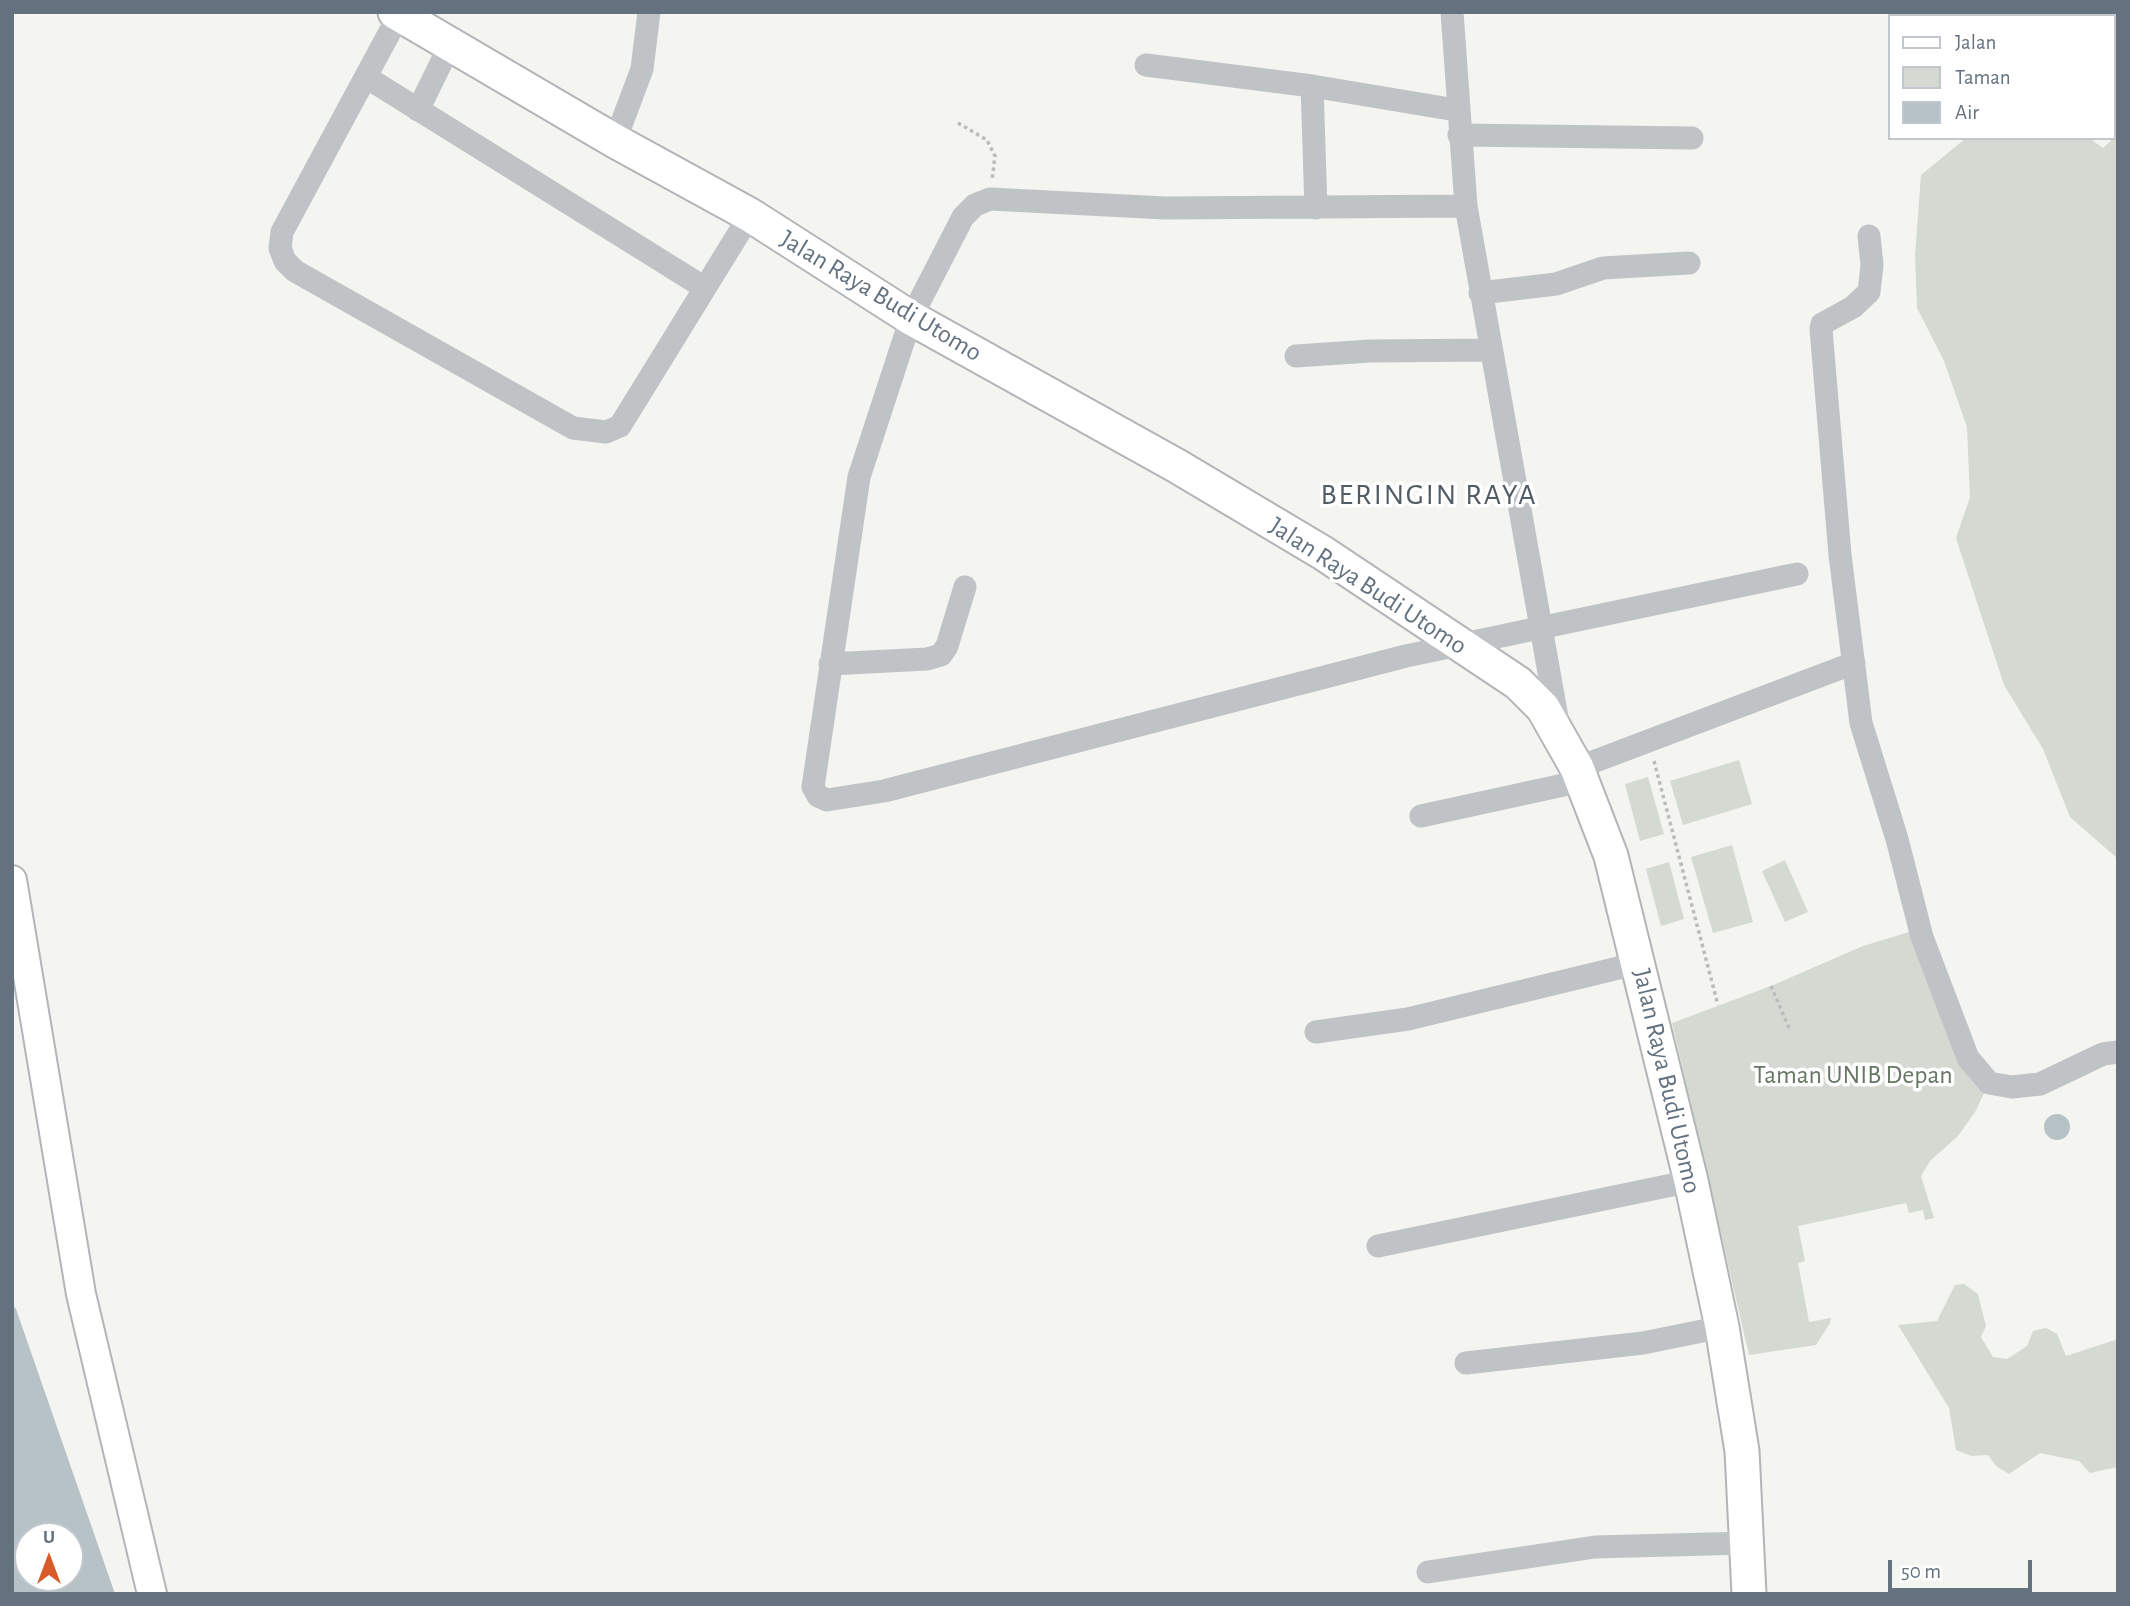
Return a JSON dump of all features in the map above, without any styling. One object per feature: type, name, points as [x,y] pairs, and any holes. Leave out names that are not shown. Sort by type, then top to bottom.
[{"type":"highway","name":"Jalan Raya Budi Utomo","points":[[397,13],[615,141],[750,215],[911,318],[1188,473],[1323,553],[1518,682],[1543,708],[1560,733],[1611,856],[1691,1181],[1722,1327],[1742,1451],[1749,1594]]},
{"type":"main road","points":[[12,880],[81,1294],[152,1594]]},
{"type":"street","points":[[615,141],[642,69],[649,12]]},
{"type":"street","points":[[1452,12],[1456,110],[1466,206],[1489,350],[1560,733]]},
{"type":"street","points":[[397,13],[366,77],[282,232],[280,248],[285,261],[295,271],[573,428],[596,433],[620,426],[750,215]]},
{"type":"street","points":[[418,110],[450,45]]},
{"type":"street","points":[[1146,65],[1312,86],[1456,110]]},
{"type":"street","points":[[366,77],[705,288]]},
{"type":"street","points":[[1312,86],[1316,208]]},
{"type":"street","points":[[1459,135],[1692,138]]},
{"type":"street","points":[[1466,206],[1165,208],[990,200],[975,205],[964,217],[911,318],[859,477],[813,787],[818,796],[828,800],[884,791],[1406,656],[1797,574]]},
{"type":"street","points":[[1869,236],[1872,265],[1869,292],[1853,307],[1822,324],[1821,329],[1840,555],[1861,723],[1922,937],[1968,1058],[1976,1071],[1989,1083],[2012,1087],[2040,1084],[2103,1054],[2118,1052]]},
{"type":"street","points":[[1480,293],[1556,284],[1603,268],[1689,262]]},
{"type":"street","points":[[1296,356],[1370,351],[1489,350]]},
{"type":"street","points":[[830,664],[928,659],[941,655],[947,646],[965,587]]},
{"type":"street","points":[[1421,816],[1579,775],[1649,743],[1854,663]]},
{"type":"street","points":[[1316,1032],[1408,1019],[1639,963]]},
{"type":"street","points":[[1378,1245],[1691,1181]]},
{"type":"street","points":[[1466,1363],[1643,1343],[1722,1327]]},
{"type":"street","points":[[1428,1572],[1595,1547],[1747,1543]]},
{"type":"path","points":[[958,123],[987,140],[992,147],[995,156],[990,200]]},
{"type":"path","points":[[1649,743],[1718,1005]]},
{"type":"path","points":[[1771,986],[1788,1028]]},
{"type":"green space","points":[[2118,134],[2118,859],[2070,817],[2043,749],[2004,685],[1956,538],[1970,497],[1967,427],[1944,361],[1917,308],[1915,255],[1921,175],[1964,140],[2092,140],[2103,148],[2112,140],[2116,140]]},
{"type":"green space","points":[[1739,760],[1752,804],[1683,825],[1670,781]]},
{"type":"green space","points":[[1648,777],[1664,834],[1640,841],[1625,784]]},
{"type":"green space","points":[[1732,845],[1753,922],[1713,933],[1691,857]]},
{"type":"green space","points":[[1785,860],[1808,912],[1785,922],[1762,871]]},
{"type":"green space","points":[[1669,862],[1684,919],[1661,926],[1646,869]]},
{"type":"green space","name":"Taman UNIB Depan","points":[[1919,929],[1989,1083],[1975,1112],[1958,1136],[1930,1161],[1921,1176],[1934,1218],[1925,1220],[1923,1210],[1909,1213],[1906,1203],[1798,1226],[1805,1261],[1798,1263],[1809,1322],[1831,1318],[1830,1323],[1816,1345],[1749,1355],[1672,1023],[1771,986],[1863,946]]},
{"type":"green space","points":[[1964,1284],[1978,1294],[1986,1326],[1981,1337],[1993,1357],[2007,1359],[2027,1346],[2033,1331],[2046,1328],[2057,1334],[2066,1356],[2118,1339],[2118,1467],[2090,1473],[2079,1461],[2040,1453],[2009,1474],[1996,1466],[1988,1455],[1971,1456],[1956,1450],[1949,1408],[1898,1325],[1937,1321],[1955,1285]]},
{"type":"water","points":[[2057,1114],[2066,1118],[2070,1127],[2066,1136],[2057,1140],[2048,1136],[2044,1127],[2048,1118]]},
{"type":"water","points":[[12,1304],[16,1309],[115,1594],[12,1594]]},
{"type":"district","name":"BERINGIN RAYA","points":[[1429,495]]}]
